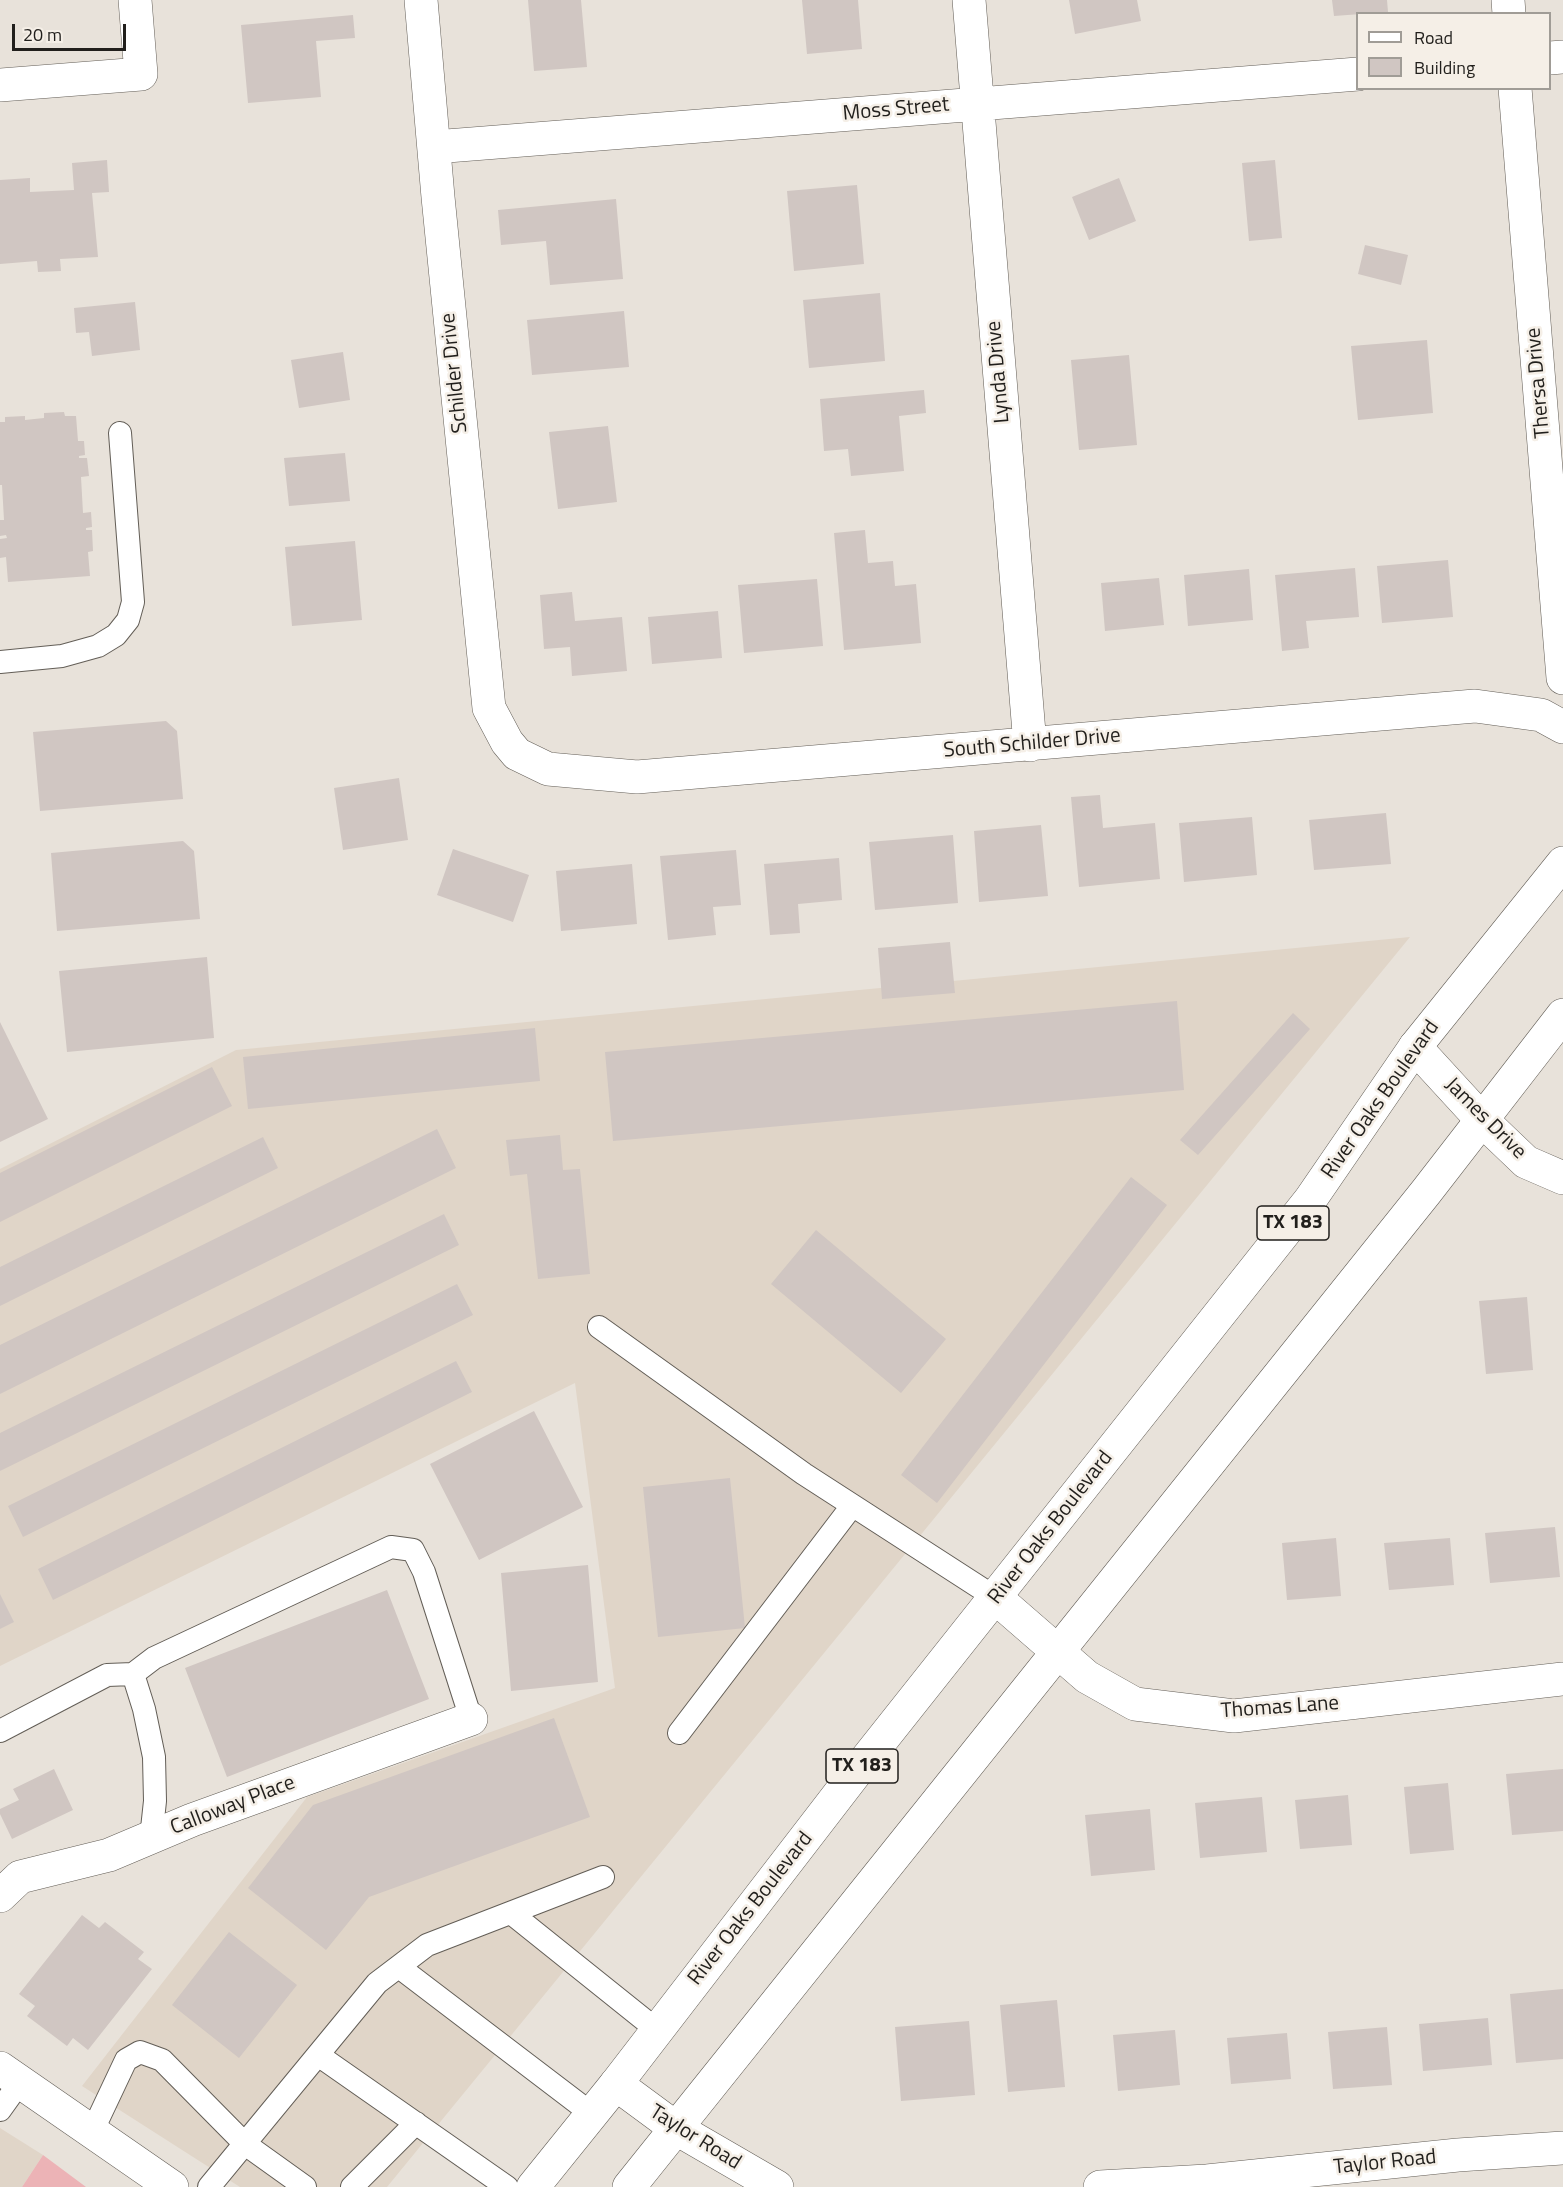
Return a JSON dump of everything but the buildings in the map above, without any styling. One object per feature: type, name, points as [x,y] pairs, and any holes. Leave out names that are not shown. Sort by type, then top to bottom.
[{"type":"street","points":[[0,85],[141,74],[135,0]]},
{"type":"street","name":"Schilder Drive","points":[[421,0],[489,708],[507,742]]},
{"type":"street","name":"Lynda Drive","points":[[969,0],[1030,745]]},
{"type":"street","name":"Moss Street","points":[[434,147],[1356,74]]},
{"type":"street","name":"Thersa Drive","points":[[1515,90],[1563,678]]},
{"type":"street","name":"South Schilder Drive","points":[[507,742],[517,754],[548,769],[637,777],[1475,706],[1541,715],[1563,727]]},
{"type":"street","name":"River Oaks Boulevard","points":[[533,2187],[616,2084],[860,1767],[1310,1200],[1415,1047],[1563,863]]},
{"type":"street","points":[[630,2187],[1482,1120],[1563,1015]]},
{"type":"street","name":"James Drive","points":[[1415,1047],[1482,1120],[1526,1162],[1563,1178]]},
{"type":"street","name":"Thomas Lane","points":[[996,1598],[1087,1677],[1135,1704],[1234,1716],[1563,1679]]},
{"type":"street","name":"Calloway Place","points":[[0,1896],[20,1877],[110,1855],[192,1820],[471,1719]]},
{"type":"street","points":[[10,2075],[172,2187]]},
{"type":"street","name":"Taylor Road","points":[[616,2084],[677,2129],[777,2187]]},
{"type":"street","name":"Taylor Road","points":[[1100,2187],[1207,2181],[1458,2155],[1563,2148]]},
{"type":"lane","points":[[0,662],[62,656],[98,646],[116,635],[128,621],[133,602],[120,433]]},
{"type":"lane","points":[[599,1327],[804,1474],[996,1598]]},
{"type":"lane","points":[[679,1733],[852,1506]]},
{"type":"lane","points":[[0,1731],[107,1675],[133,1674],[154,1658],[391,1547],[413,1550],[424,1572],[471,1719]]},
{"type":"lane","points":[[133,1674],[144,1709],[154,1757],[155,1801],[151,1838]]},
{"type":"lane","points":[[209,2187],[377,1983],[427,1945],[603,1877]]},
{"type":"lane","points":[[511,1913],[657,2030]]},
{"type":"lane","points":[[399,1967],[592,2114]]},
{"type":"lane","points":[[92,2132],[126,2060],[140,2052],[162,2060],[245,2144],[305,2187]]},
{"type":"lane","points":[[318,2055],[507,2187]]},
{"type":"lane","points":[[0,2110],[10,2075]]},
{"type":"lane","points":[[352,2187],[416,2123]]},
{"type":"shaded area","points":[[1410,937],[387,2187],[240,2187],[82,2086],[307,1797],[615,1688],[575,1383],[0,1666],[0,1169],[236,1050]]},
{"type":"shaded area","points":[[0,2128],[43,2155],[22,2187],[0,2187]]},
{"type":"shaded area","points":[[43,2155],[86,2187],[22,2187]]}]
